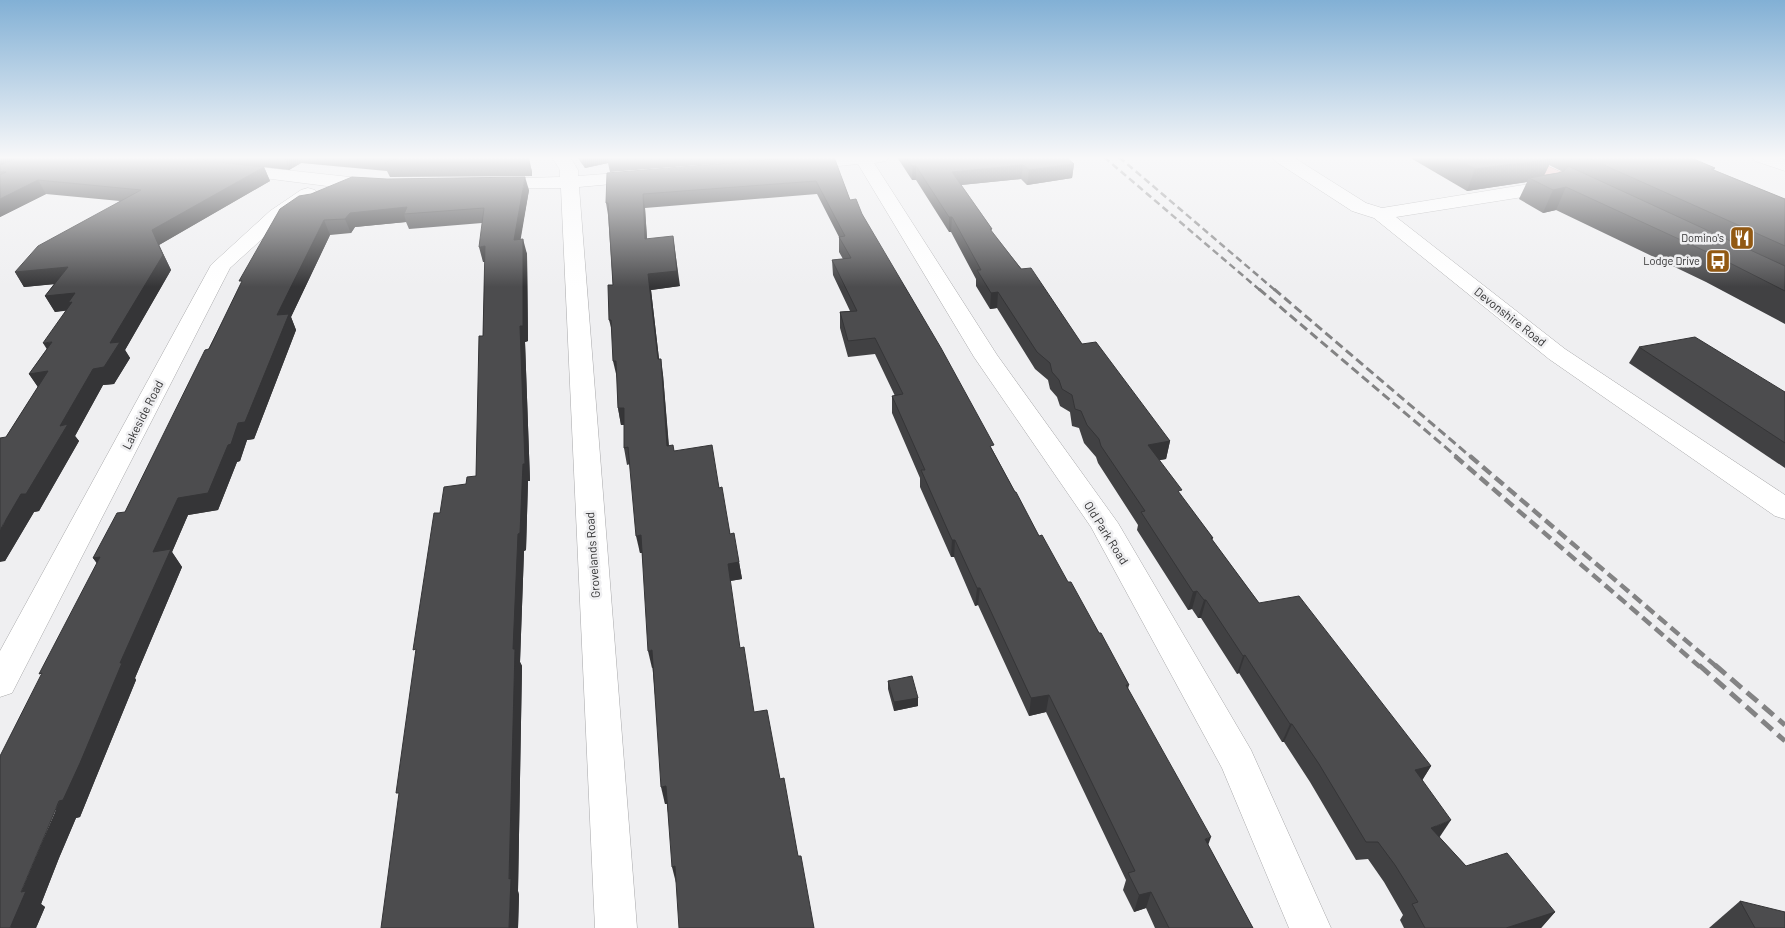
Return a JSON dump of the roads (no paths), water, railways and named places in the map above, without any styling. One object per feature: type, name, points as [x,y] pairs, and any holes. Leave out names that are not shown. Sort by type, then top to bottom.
[{"type":"street","name":"Lakeside Road","points":[[0,683],[221,264],[277,215],[299,200]]},
{"type":"street","name":"Grovelands Road","points":[[570,200],[616,928]]},
{"type":"street","name":"Old Park Road","points":[[888,200],[986,357],[1103,523],[1238,762],[1310,928]]},
{"type":"street","points":[[1349,200],[1359,207],[1381,214],[1459,200]]},
{"type":"street","name":"Devonshire Road","points":[[1381,214],[1557,354],[1785,509]]},
{"type":"railway","points":[[1155,200],[1261,291]]},
{"type":"railway","points":[[1170,200],[1276,291]]},
{"type":"railway","points":[[1259,289],[1457,457]]},
{"type":"railway","points":[[1274,289],[1471,457]]},
{"type":"railway","points":[[1455,456],[1700,667]]},
{"type":"railway","points":[[1470,456],[1717,667]]},
{"type":"railway","points":[[1699,665],[1785,741]]},
{"type":"railway","points":[[1715,665],[1785,725]]},
{"type":"place","name":"Domino's","points":[[1742,238]]},
{"type":"place","name":"Lodge Drive","points":[[1718,261]]}]
